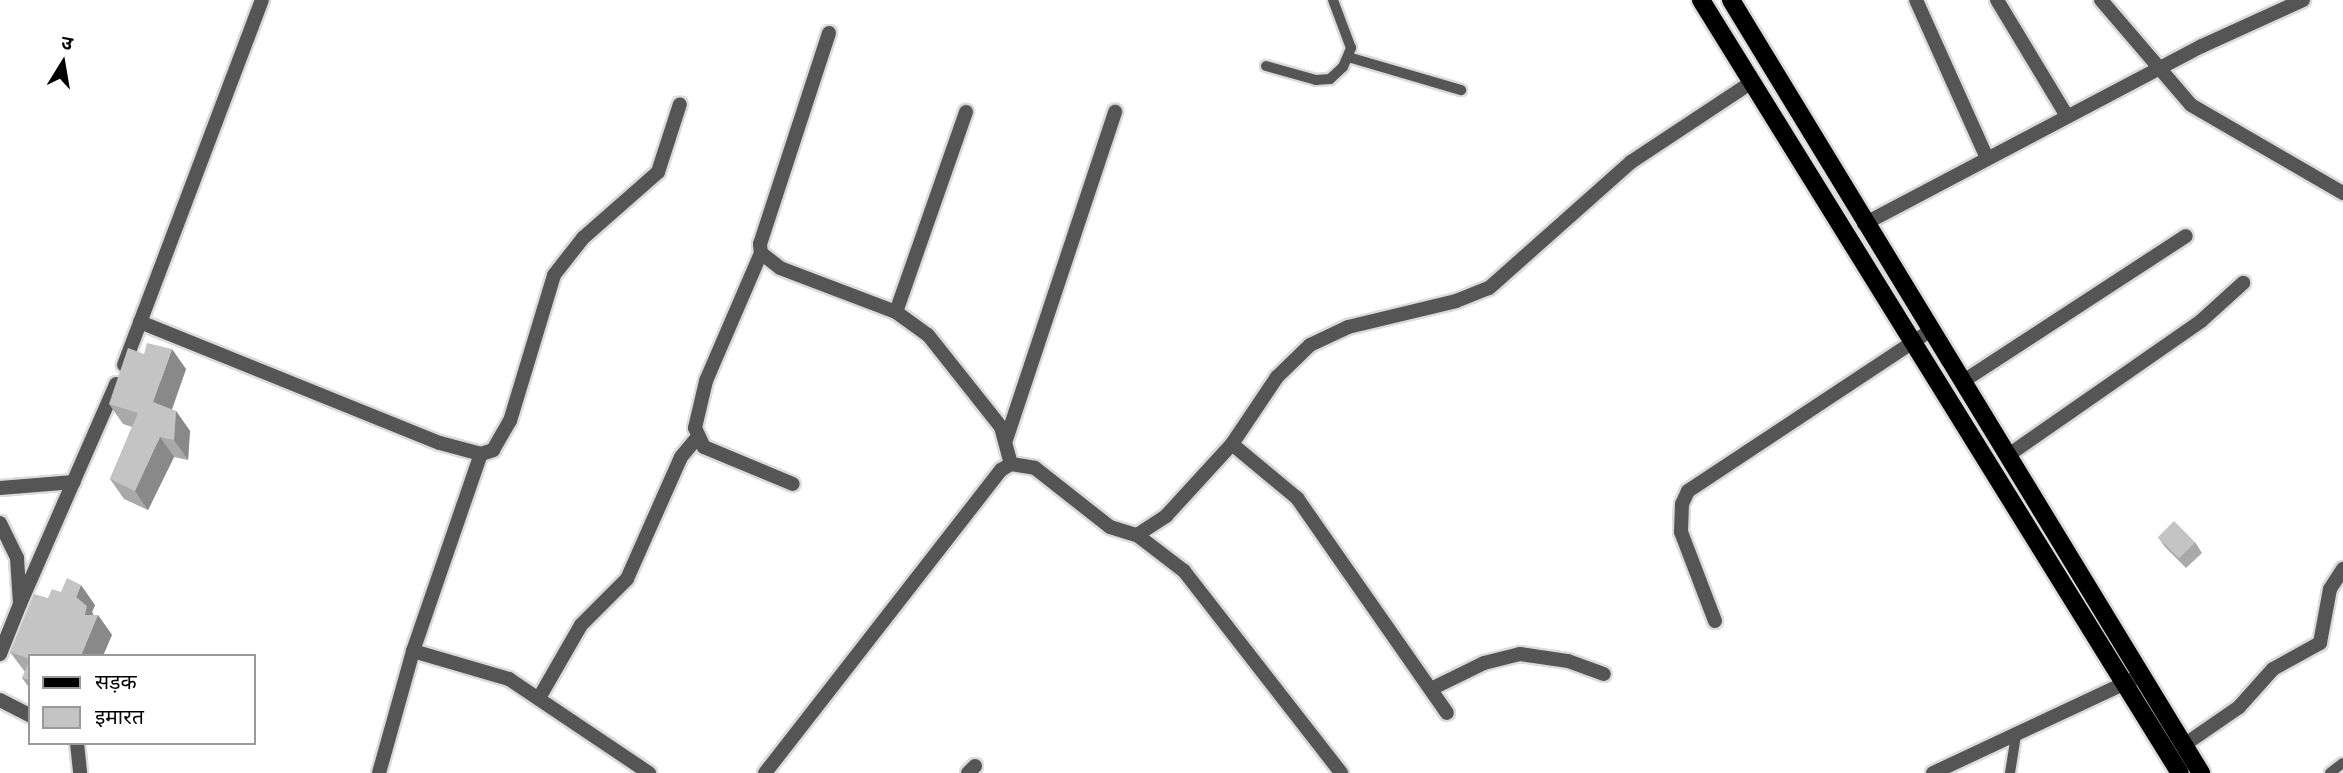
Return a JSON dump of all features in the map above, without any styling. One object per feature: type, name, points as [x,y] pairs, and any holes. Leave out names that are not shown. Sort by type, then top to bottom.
[{"type":"main road","points":[[1701,0],[1912,343],[2134,679],[2184,745],[2201,773]]},
{"type":"main road","points":[[1731,0],[1864,224],[2007,456],[2134,679],[2180,773]]},
{"type":"street","points":[[0,654],[140,322],[262,0]]},
{"type":"street","points":[[1916,0],[1987,158]]},
{"type":"street","points":[[1997,0],[2067,116]]},
{"type":"street","points":[[2101,0],[2156,70],[2211,120],[2343,193]]},
{"type":"street","points":[[1864,224],[2156,70],[2303,0]]},
{"type":"street","points":[[539,698],[580,625],[627,579],[681,457],[697,438],[706,381],[761,253],[760,244],[829,33]]},
{"type":"street","points":[[1137,535],[1166,516],[1232,444],[1278,377],[1310,345],[1348,327],[1489,288],[1631,162],[1752,82]]},
{"type":"street","points":[[140,322],[440,443],[481,454],[493,450],[510,421],[554,275],[583,238],[658,172],[680,104]]},
{"type":"street","points":[[1006,440],[1115,111]]},
{"type":"street","points":[[896,312],[966,112]]},
{"type":"street","points":[[1962,382],[2186,236]]},
{"type":"street","points":[[761,253],[780,268],[896,312],[928,335],[989,410],[1006,440],[1011,464]]},
{"type":"street","points":[[2007,456],[2201,321],[2243,283]]},
{"type":"street","points":[[1715,621],[1681,532],[1682,504],[1688,491],[1931,330]]},
{"type":"street","points":[[697,438],[704,447],[793,484]]},
{"type":"street","points":[[1232,444],[1297,498],[1447,713]]},
{"type":"street","points":[[379,773],[413,651],[481,454]]},
{"type":"street","points":[[765,773],[990,480],[1011,464],[1035,468],[1110,527],[1137,535],[1184,571],[1341,773]]},
{"type":"street","points":[[0,488],[74,482]]},
{"type":"street","points":[[0,523],[16,558],[20,604]]},
{"type":"street","points":[[2184,745],[2239,707],[2273,669],[2320,643],[2330,589],[2343,569]]},
{"type":"street","points":[[413,651],[494,673],[539,698],[649,773]]},
{"type":"street","points":[[1431,689],[1491,660],[1520,654],[1568,661],[1604,674]]},
{"type":"street","points":[[1933,773],[2134,679]]},
{"type":"street","points":[[0,700],[28,715]]},
{"type":"street","points":[[77,745],[80,773]]},
{"type":"lane","points":[[1266,66],[1323,80],[1331,79],[1348,57],[1348,33],[1333,0]]},
{"type":"lane","points":[[1348,57],[1461,90]]},
{"type":"lane","points":[[2010,773],[2016,736]]},
{"type":"lane","points":[[2330,773],[2343,763]]},
{"type":"building","points":[[147,343],[172,349],[153,402],[176,411],[174,440],[160,437],[135,491],[110,479],[138,413],[109,404],[128,348],[144,354]]},
{"type":"building","points":[[2174,521],[2195,542],[2179,558],[2158,537]]},
{"type":"building","points":[[67,578],[81,585],[76,597],[87,606],[85,615],[98,615],[82,654],[28,654],[28,658],[10,652],[34,594],[48,598],[52,589],[61,592]]},
{"type":"building","points":[[28,664],[28,680],[22,678]]}]
